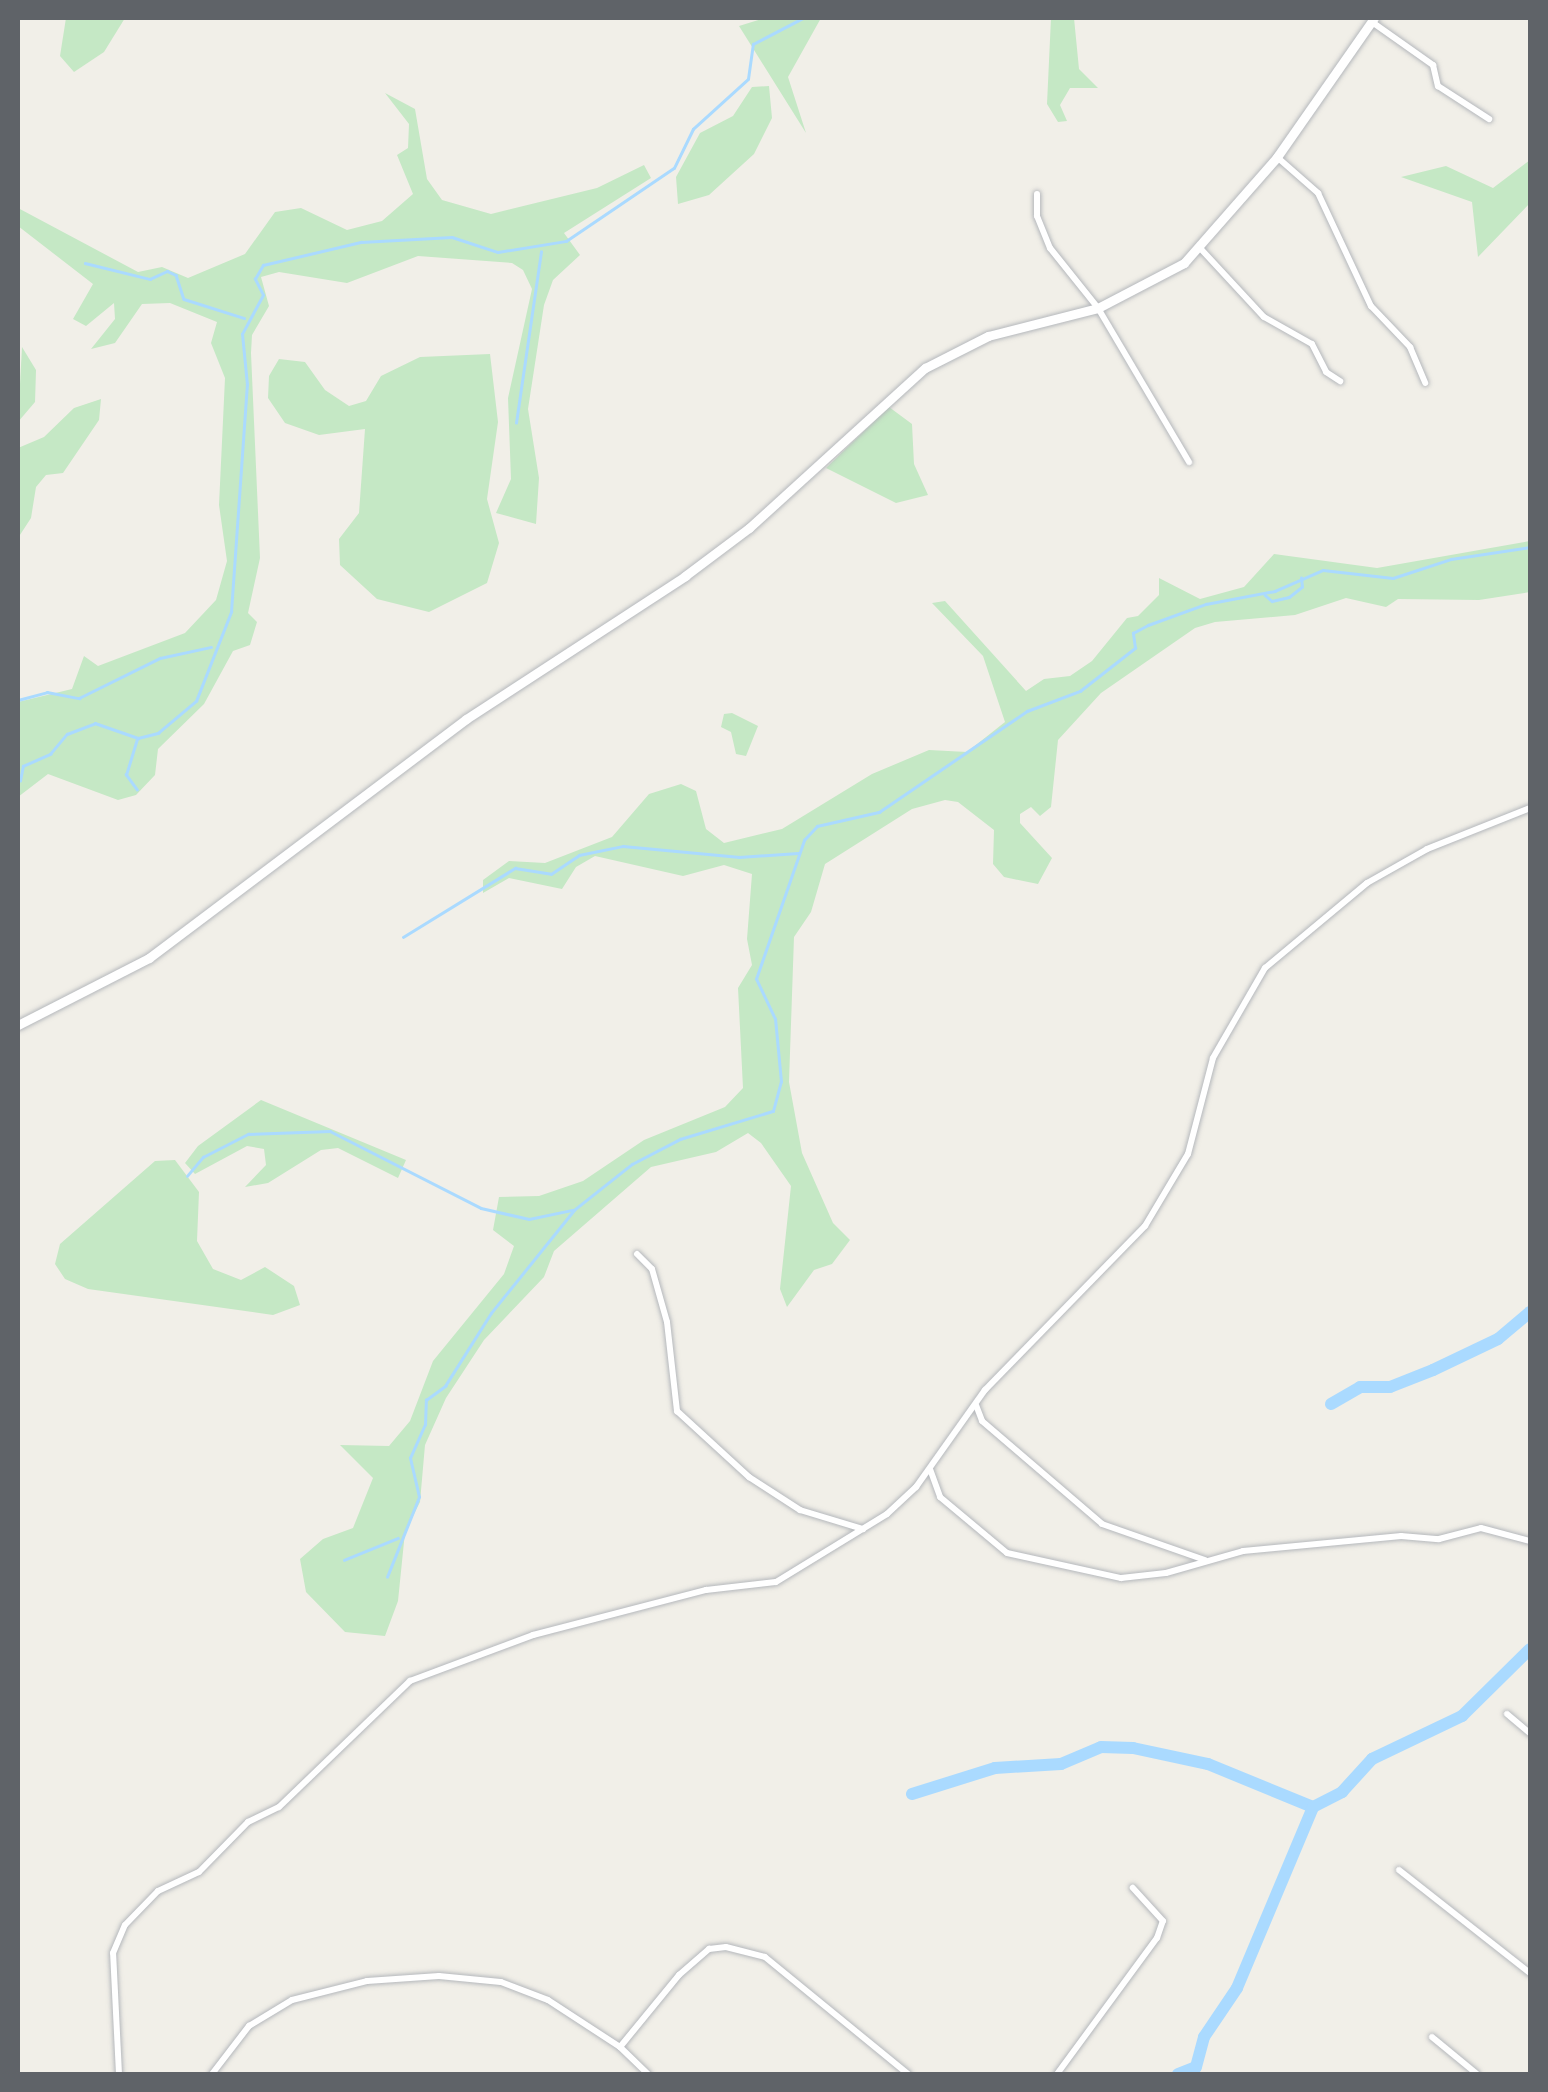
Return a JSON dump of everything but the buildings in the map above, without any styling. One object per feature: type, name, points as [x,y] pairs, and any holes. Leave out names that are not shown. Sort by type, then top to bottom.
[{"type":"main road","points":[[18,1025],[148,958],[286,848],[466,718],[686,576],[750,528],[925,368],[988,336],[1098,308],[1200,248],[1277,157],[1372,20]]},
{"type":"street","points":[[1372,20],[1433,64],[1438,86],[1488,119]]},
{"type":"street","points":[[1277,157],[1318,192],[1371,306],[1410,347],[1425,382]]},
{"type":"street","points":[[1036,194],[1037,216],[1050,248],[1098,308],[1188,462]]},
{"type":"street","points":[[1200,248],[1264,317],[1312,344],[1326,372],[1340,381]]},
{"type":"street","points":[[118,2074],[113,1953],[125,1925],[158,1891],[199,1872],[248,1822],[287,1799],[410,1681],[533,1634],[689,1594],[776,1582],[864,1529],[930,1468],[976,1404],[1146,1226],[1188,1154],[1213,1058],[1265,968],[1366,882],[1427,850],[1530,808]]},
{"type":"street","points":[[637,1254],[652,1269],[668,1322],[677,1411],[749,1477],[800,1510],[864,1529]]},
{"type":"street","points":[[976,1404],[982,1421],[1102,1524],[1206,1560]]},
{"type":"street","points":[[930,1468],[940,1497],[1007,1553],[1121,1578],[1206,1560],[1400,1536],[1439,1539],[1481,1528],[1530,1541]]},
{"type":"street","points":[[1506,1714],[1530,1733]]},
{"type":"street","points":[[1400,1870],[1530,1974]]},
{"type":"street","points":[[1057,2074],[1157,1938],[1163,1920],[1133,1888]]},
{"type":"street","points":[[620,2048],[679,1975],[709,1949],[726,1947],[765,1957],[908,2074]]},
{"type":"street","points":[[212,2074],[250,2026],[292,2000],[403,1978],[500,1982],[548,2000],[620,2048],[648,2074]]},
{"type":"street","points":[[1432,2037],[1477,2074]]},
{"type":"green space","points":[[66,18],[125,18],[104,52],[74,72],[60,56]]},
{"type":"green space","points":[[765,18],[821,18],[788,77],[806,133],[739,26]]},
{"type":"green space","points":[[1051,18],[1074,18],[1079,69],[1098,88],[1070,88],[1060,105],[1067,121],[1058,122],[1047,104]]},
{"type":"green space","points":[[769,86],[772,118],[754,154],[709,195],[678,204],[676,177],[700,133],[733,116],[752,87]]},
{"type":"green space","points":[[385,93],[415,109],[427,179],[442,200],[491,214],[597,188],[644,165],[651,178],[564,233],[580,255],[553,280],[544,305],[528,409],[539,478],[536,524],[496,513],[511,479],[508,398],[532,289],[523,270],[512,263],[418,256],[347,283],[279,272],[261,277],[269,306],[252,335],[260,558],[248,613],[257,622],[250,645],[233,651],[204,704],[158,749],[155,775],[136,795],[118,800],[48,774],[18,797],[18,702],[72,689],[84,656],[98,666],[185,633],[216,600],[227,561],[219,505],[225,378],[211,343],[217,322],[170,303],[142,304],[115,343],[91,349],[115,319],[114,303],[86,326],[73,319],[93,284],[18,226],[18,208],[138,272],[162,267],[188,278],[245,254],[275,212],[301,208],[347,230],[382,221],[413,194],[397,155],[408,148],[409,124]]},
{"type":"green space","points":[[1530,160],[1530,203],[1478,257],[1472,202],[1401,177],[1446,166],[1493,188]]},
{"type":"green space","points":[[22,347],[36,370],[35,402],[18,422]]},
{"type":"green space","points":[[490,354],[498,422],[487,499],[499,543],[487,583],[429,612],[377,599],[340,565],[339,539],[359,513],[365,429],[319,435],[285,423],[268,398],[269,376],[279,359],[305,362],[325,390],[349,406],[366,401],[381,376],[420,357]]},
{"type":"green space","points":[[101,399],[99,420],[63,473],[46,475],[36,487],[31,518],[18,538],[18,448],[44,437],[74,408]]},
{"type":"green space","points":[[889,407],[912,424],[914,464],[928,495],[896,503],[826,468]]},
{"type":"green space","points":[[1530,541],[1530,592],[1479,600],[1398,599],[1386,607],[1346,598],[1295,615],[1215,622],[1195,628],[1101,693],[1058,740],[1051,807],[1040,816],[1031,807],[1020,814],[1020,823],[1052,858],[1038,884],[1004,877],[993,864],[994,830],[958,802],[945,800],[912,809],[825,864],[811,912],[794,937],[789,1082],[802,1153],[833,1223],[850,1240],[832,1264],[814,1270],[787,1307],[780,1289],[791,1186],[761,1143],[748,1133],[716,1152],[651,1167],[554,1251],[544,1277],[484,1340],[446,1398],[425,1445],[420,1502],[405,1532],[398,1601],[385,1636],[345,1632],[306,1592],[300,1559],[323,1539],[353,1528],[373,1478],[340,1445],[389,1446],[410,1421],[433,1361],[504,1274],[514,1246],[493,1230],[499,1197],[539,1196],[583,1181],[644,1140],[725,1107],[743,1088],[738,988],[752,965],[747,939],[752,874],[724,865],[683,876],[595,856],[576,867],[562,889],[509,878],[483,893],[483,880],[509,861],[545,863],[612,837],[649,794],[681,784],[696,791],[706,829],[724,843],[782,829],[872,774],[929,750],[967,752],[1005,722],[983,656],[932,603],[945,601],[1026,691],[1044,679],[1070,676],[1092,661],[1127,618],[1138,616],[1159,595],[1159,578],[1200,599],[1244,587],[1274,554],[1377,568]]},
{"type":"green space","points":[[732,713],[758,726],[746,756],[736,754],[731,732],[721,727],[724,714]]},
{"type":"green space","points":[[261,1100],[406,1160],[398,1178],[338,1148],[321,1150],[268,1183],[245,1187],[266,1165],[264,1149],[247,1146],[195,1174],[185,1163],[198,1146]]},
{"type":"green space","points":[[175,1160],[199,1192],[197,1241],[213,1269],[241,1280],[265,1267],[294,1286],[300,1305],[273,1315],[88,1289],[65,1279],[55,1264],[60,1244],[155,1161]]},
{"type":"waterway","points":[[20,781],[23,766],[50,754],[67,734],[95,723],[138,738],[158,733],[196,701],[231,612],[247,385],[242,334],[263,295],[255,279],[263,265],[361,242],[452,237],[498,252],[566,241],[674,168],[693,129],[748,79],[753,44],[803,18]]},
{"type":"waterway","points":[[516,423],[541,252]]},
{"type":"waterway","points":[[85,263],[150,279],[167,271],[176,275],[184,299],[244,318]]},
{"type":"waterway","points":[[387,1577],[419,1497],[410,1458],[425,1425],[426,1400],[445,1386],[491,1313],[574,1210],[632,1164],[680,1139],[773,1111],[781,1082],[775,1019],[756,979],[804,840],[817,826],[879,812],[1027,711],[1080,691],[1135,648],[1133,633],[1148,625],[1206,604],[1275,591],[1323,570],[1393,578],[1451,559],[1530,547]]},
{"type":"waterway","points":[[1265,595],[1272,601],[1289,597],[1302,587],[1301,578]]},
{"type":"waterway","points":[[18,700],[47,692],[79,698],[160,658],[211,647]]},
{"type":"waterway","points":[[137,739],[126,775],[137,790]]},
{"type":"waterway","points":[[403,937],[515,868],[551,874],[579,855],[623,846],[739,857],[798,853]]},
{"type":"waterway","points":[[187,1176],[203,1157],[248,1134],[330,1131],[481,1208],[529,1219],[572,1210]]},
{"type":"waterway","points":[[1331,1404],[1360,1387],[1390,1387],[1433,1370],[1498,1339],[1530,1312]]},
{"type":"waterway","points":[[344,1560],[398,1538]]},
{"type":"waterway","points":[[1178,2074],[1196,2067],[1204,2037],[1237,1988],[1313,1807],[1342,1792],[1372,1759],[1462,1716],[1530,1649]]},
{"type":"waterway","points":[[912,1794],[995,1768],[1061,1764],[1101,1747],[1133,1748],[1208,1764],[1313,1807]]}]
